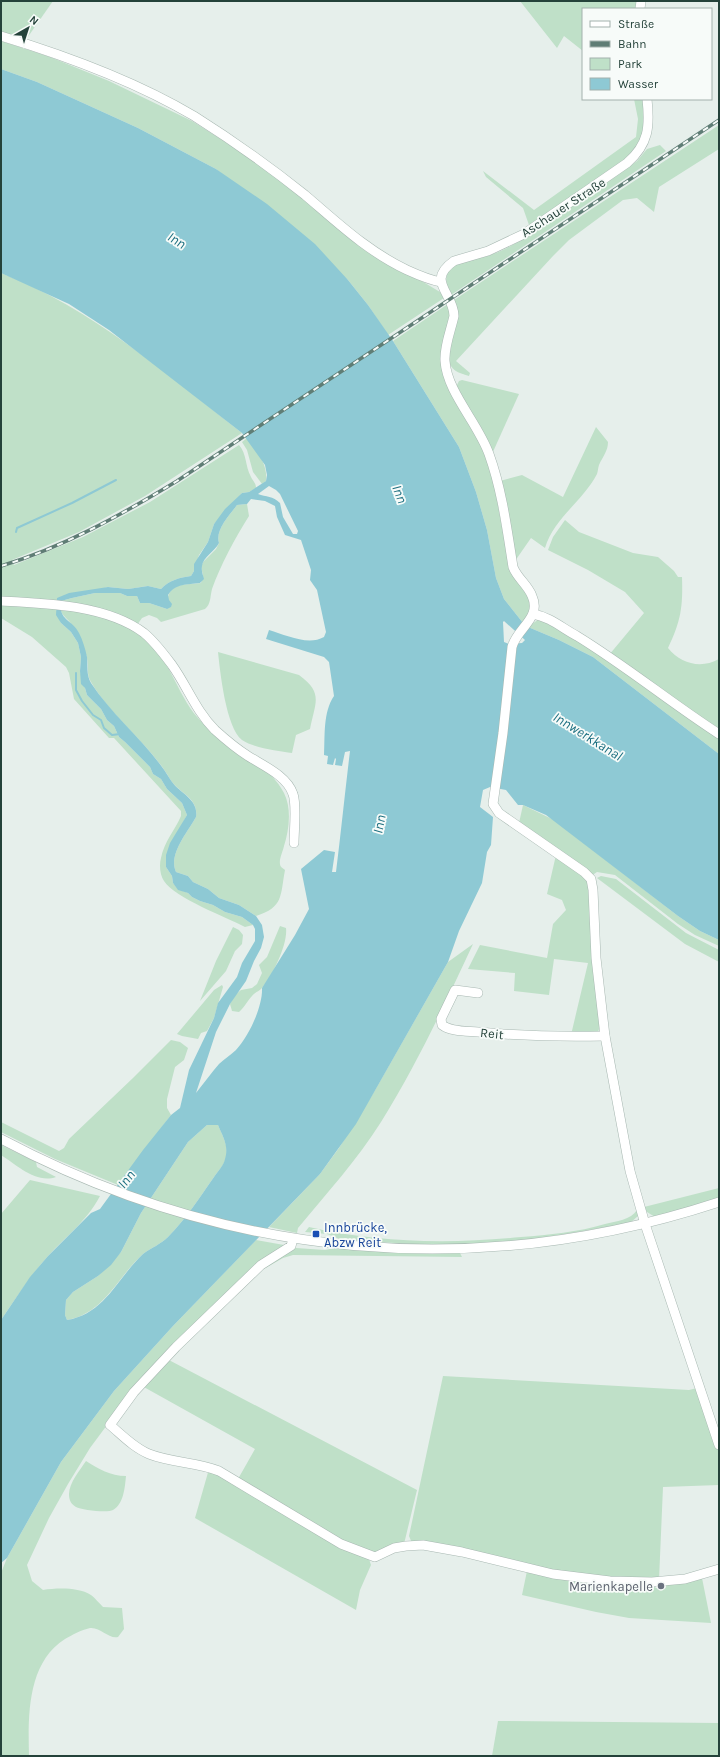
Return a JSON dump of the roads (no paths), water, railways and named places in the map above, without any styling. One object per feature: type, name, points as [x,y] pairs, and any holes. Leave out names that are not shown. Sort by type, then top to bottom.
[{"type":"street","points":[[1,36],[49,51],[82,64],[125,82],[193,116],[272,170],[368,248],[397,265],[428,280],[441,282],[454,312],[445,355],[446,370],[452,386],[480,433],[488,453],[501,497],[513,567],[531,593],[534,604],[534,614],[514,640],[512,647],[503,733],[493,804],[496,810],[560,854],[591,879],[593,890],[596,958],[605,1036],[630,1171],[645,1224],[719,1445]]},
{"type":"street","name":"Aschauer Straße","points":[[441,282],[443,272],[448,265],[454,261],[488,251],[524,234],[634,158],[646,140],[648,132],[647,100]]},
{"type":"street","points":[[1,601],[51,604],[116,618],[136,628],[152,640],[179,675],[197,707],[210,725],[247,756],[261,764],[287,783],[295,801],[294,843]]},
{"type":"street","points":[[534,614],[549,618],[604,653],[719,734]]},
{"type":"street","name":"Reit","points":[[478,993],[455,990],[441,1019],[442,1025],[453,1029],[514,1035],[556,1037],[605,1036]]},
{"type":"street","points":[[1,1139],[50,1163],[105,1186],[160,1206],[245,1229],[293,1239],[395,1249],[485,1247],[560,1240],[645,1224],[719,1202]]},
{"type":"street","points":[[293,1239],[291,1246],[261,1266],[176,1347],[134,1392],[110,1424],[126,1439],[149,1454],[204,1466],[219,1471],[341,1544],[375,1557],[400,1547],[423,1545],[462,1552],[553,1574],[610,1581],[652,1582],[685,1579],[705,1575],[719,1569]]},
{"type":"water","points":[[1,69],[37,82],[138,128],[216,169],[267,204],[315,244],[348,280],[368,305],[393,341],[459,447],[476,492],[487,530],[496,578],[504,599],[523,623],[528,627],[593,657],[719,754],[719,940],[700,931],[678,916],[546,815],[523,805],[518,805],[506,790],[490,787],[483,790],[480,807],[493,817],[491,845],[487,852],[482,883],[459,931],[448,962],[356,1124],[320,1174],[173,1326],[114,1391],[61,1462],[7,1558],[1,1563],[1,1320],[30,1277],[48,1256],[91,1213],[100,1209],[143,1150],[171,1115],[180,1108],[189,1070],[214,1018],[218,1003],[237,977],[242,963],[255,941],[255,929],[253,925],[242,917],[225,912],[213,905],[200,901],[188,893],[178,890],[173,883],[172,876],[166,867],[166,855],[170,843],[187,815],[182,803],[167,789],[161,779],[153,774],[150,767],[119,737],[114,726],[107,720],[101,709],[87,695],[85,688],[81,684],[81,657],[78,643],[71,632],[61,623],[56,615],[57,598],[69,593],[108,587],[128,589],[148,586],[161,589],[171,581],[191,576],[194,571],[194,564],[208,542],[214,524],[225,509],[242,493],[249,492],[266,481],[267,475],[265,465],[242,433],[109,330],[69,304],[1,273]],"holes":[[[269,486],[280,494],[298,531],[297,534],[293,534],[283,517],[280,503],[272,498],[258,494]],[[251,499],[265,501],[275,506],[277,517],[285,535],[301,540],[311,570],[310,580],[317,590],[326,632],[324,637],[304,640],[269,630],[266,639],[324,657],[329,662],[334,696],[330,702],[325,724],[324,755],[328,756],[327,764],[333,765],[335,758],[335,765],[342,766],[345,752],[350,751],[336,872],[332,872],[335,852],[324,850],[301,869],[309,909],[295,935],[262,988],[258,1012],[246,1037],[236,1050],[219,1064],[196,1093],[216,1032],[230,1004],[246,981],[261,948],[264,937],[262,925],[256,916],[239,905],[219,898],[208,889],[193,882],[188,876],[176,872],[174,858],[176,851],[196,817],[194,805],[191,800],[174,784],[162,766],[110,708],[91,683],[88,676],[87,657],[83,642],[76,628],[64,616],[61,608],[61,601],[95,593],[120,593],[127,596],[137,596],[140,603],[149,603],[167,609],[171,607],[172,604],[168,595],[171,591],[178,586],[200,583],[204,579],[202,569],[203,563],[219,543],[218,538],[221,528],[237,505],[247,504]],[[504,621],[525,640],[522,643],[509,644],[504,642]],[[207,1125],[218,1125],[225,1142],[226,1150],[221,1168],[187,1215],[168,1237],[143,1254],[101,1303],[80,1316],[67,1320],[65,1315],[66,1300],[73,1292],[98,1276],[111,1265],[121,1252],[141,1213],[188,1142]]]},
{"type":"waterway","points":[[16,532],[17,528],[72,503],[116,480]]},
{"type":"waterway","points":[[76,673],[76,690],[82,701],[93,715],[101,720],[104,728],[112,735],[120,734]]},
{"type":"railway","points":[[1,566],[70,540],[135,506],[177,481],[719,120]]},
{"type":"place","name":"Innbrücke, Abzw Reit","points":[[316,1234]]},
{"type":"place","name":"Marienkapelle","points":[[661,1586]]},
{"type":"water label","name":"Inn","points":[[177,240]]},
{"type":"water label","name":"Inn","points":[[400,494]]},
{"type":"water label","name":"Innwerkkanal","points":[[588,736]]},
{"type":"water label","name":"Inn","points":[[379,824]]},
{"type":"water label","name":"Inn","points":[[126,1179]]}]
